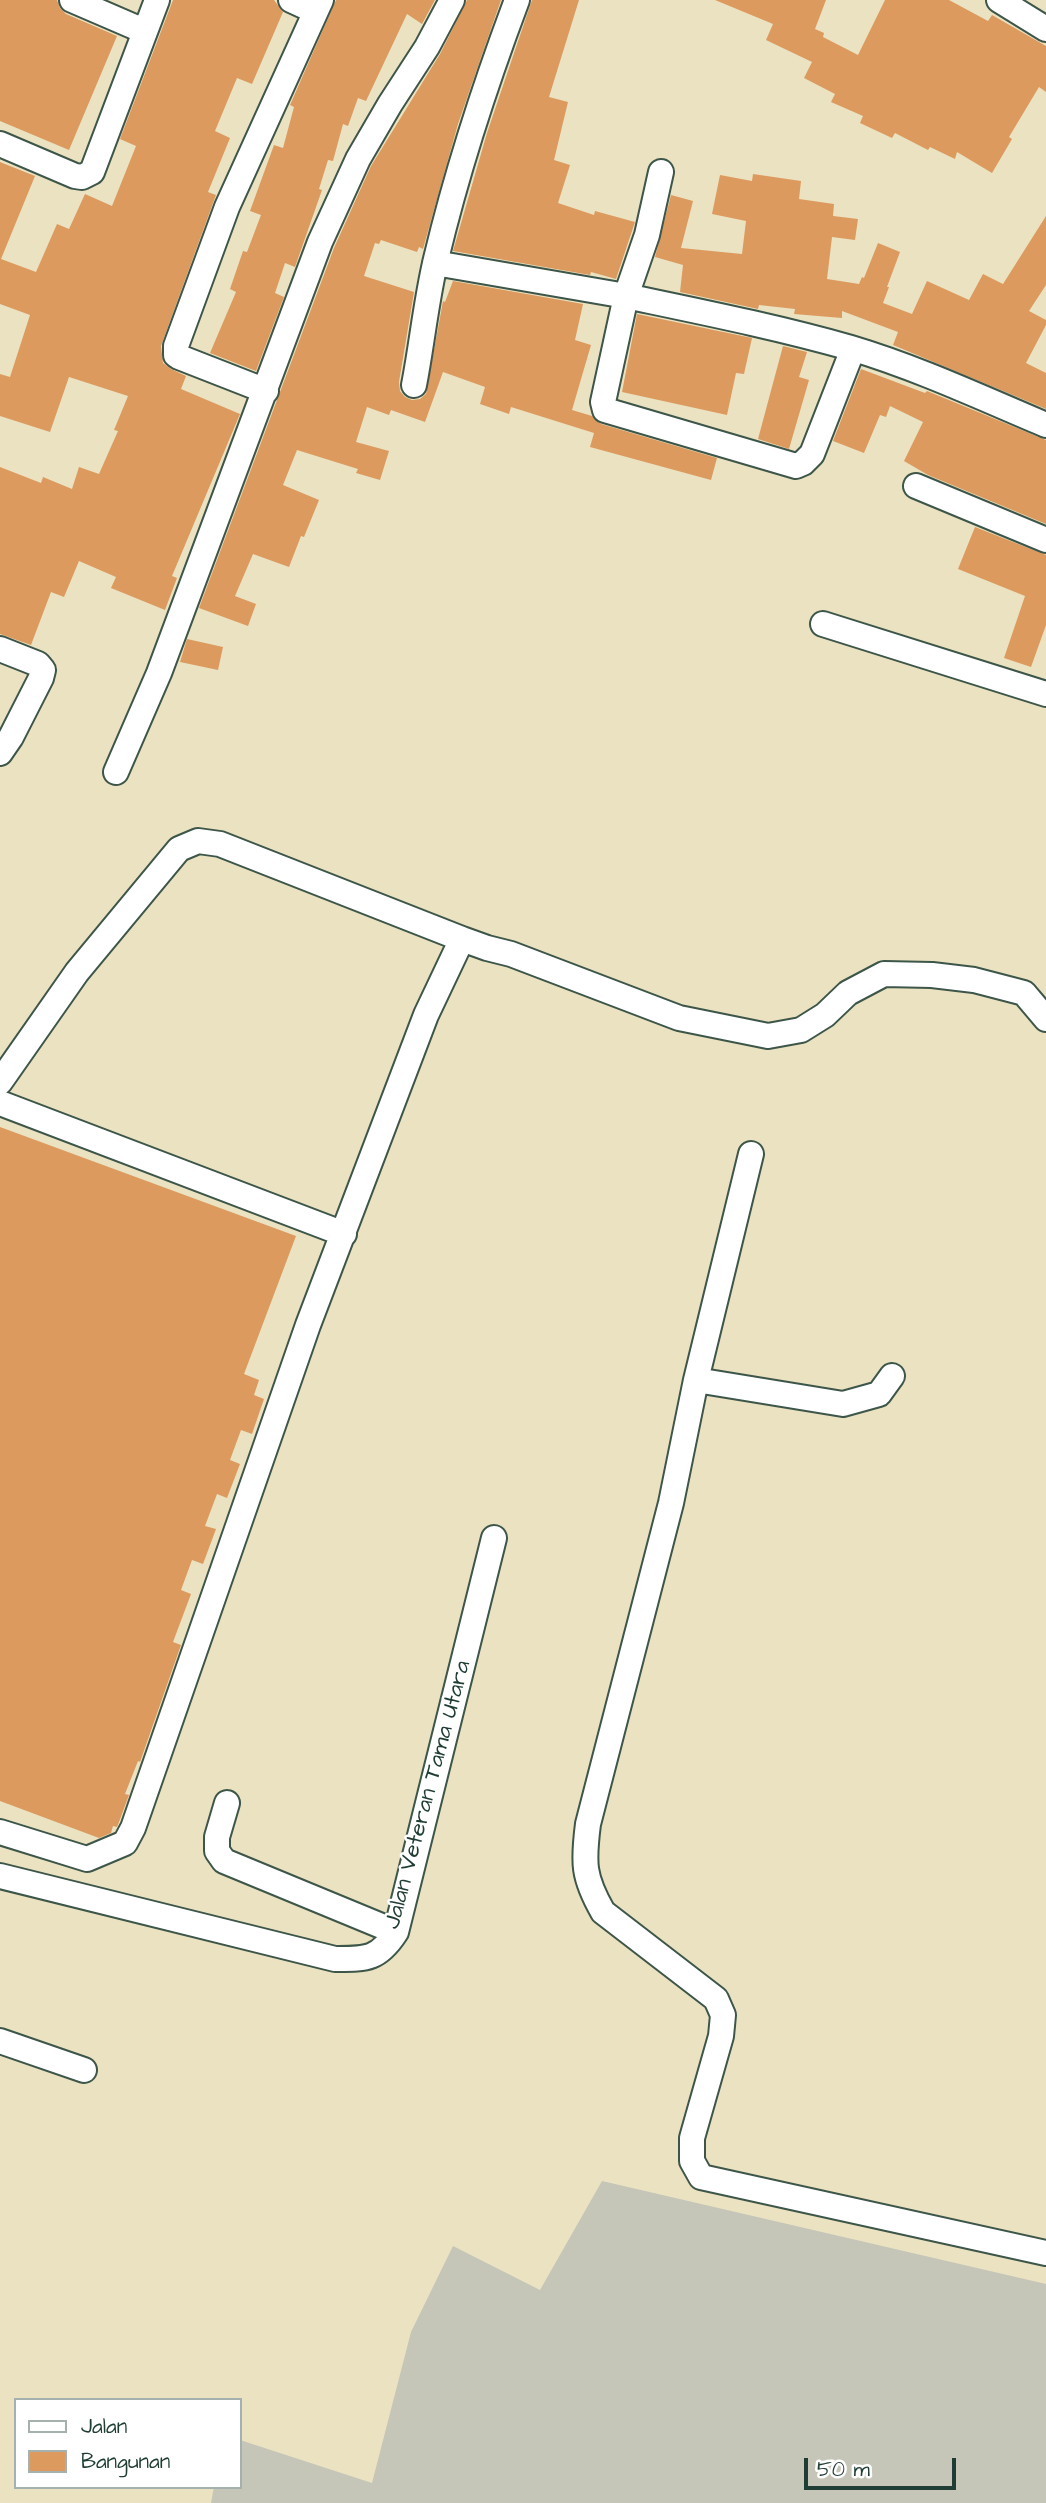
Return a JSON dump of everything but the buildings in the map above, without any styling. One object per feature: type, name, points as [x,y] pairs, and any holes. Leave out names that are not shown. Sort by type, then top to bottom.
[{"type":"street","points":[[72,0],[145,31]]},
{"type":"street","points":[[0,144],[75,176],[82,177],[92,172],[157,0]]},
{"type":"street","points":[[266,391],[179,357],[176,355],[176,346],[227,206],[318,6],[291,0]]},
{"type":"street","points":[[116,772],[159,673],[320,242],[358,159],[428,47],[452,0]]},
{"type":"street","points":[[414,386],[435,263],[457,177],[492,66],[517,0]]},
{"type":"street","points":[[999,0],[1046,29]]},
{"type":"street","points":[[662,172],[647,235],[626,296],[603,402],[606,410],[796,466],[812,454],[853,349]]},
{"type":"street","points":[[435,263],[626,296],[742,320],[853,349],[942,380],[1046,425]]},
{"type":"street","points":[[916,486],[1046,540]]},
{"type":"street","points":[[823,624],[1046,694]]},
{"type":"street","points":[[0,649],[37,664],[43,670],[11,737],[0,753]]},
{"type":"street","points":[[0,1082],[77,972],[154,877],[179,849],[198,841],[220,844],[462,939],[511,954],[679,1018],[768,1036],[801,1030],[825,1015],[848,993],[884,974],[932,975],[974,980],[1024,993],[1046,1019]]},
{"type":"street","points":[[0,1832],[88,1859],[125,1843],[133,1828],[308,1325],[426,1015],[462,939]]},
{"type":"street","points":[[0,1103],[344,1234]]},
{"type":"street","points":[[751,1154],[696,1380],[671,1503],[588,1824],[584,1860],[592,1892],[603,1912],[716,1999],[722,2008],[722,2036],[692,2137],[692,2161],[701,2177],[1046,2253]]},
{"type":"street","points":[[696,1380],[843,1404],[879,1394],[892,1377]]},
{"type":"street","name":"Jalan Veteran Tama Utara","points":[[0,1876],[335,1959],[364,1959],[384,1950],[396,1932],[494,1538]]},
{"type":"street","points":[[227,1804],[217,1837],[217,1851],[224,1861],[396,1932]]},
{"type":"street","points":[[0,2041],[84,2070]]},
{"type":"shaded area","points":[[602,2181],[1046,2284],[1046,2503],[211,2503],[214,2489],[242,2489],[242,2441],[372,2483],[411,2332],[453,2246],[540,2290]]}]
